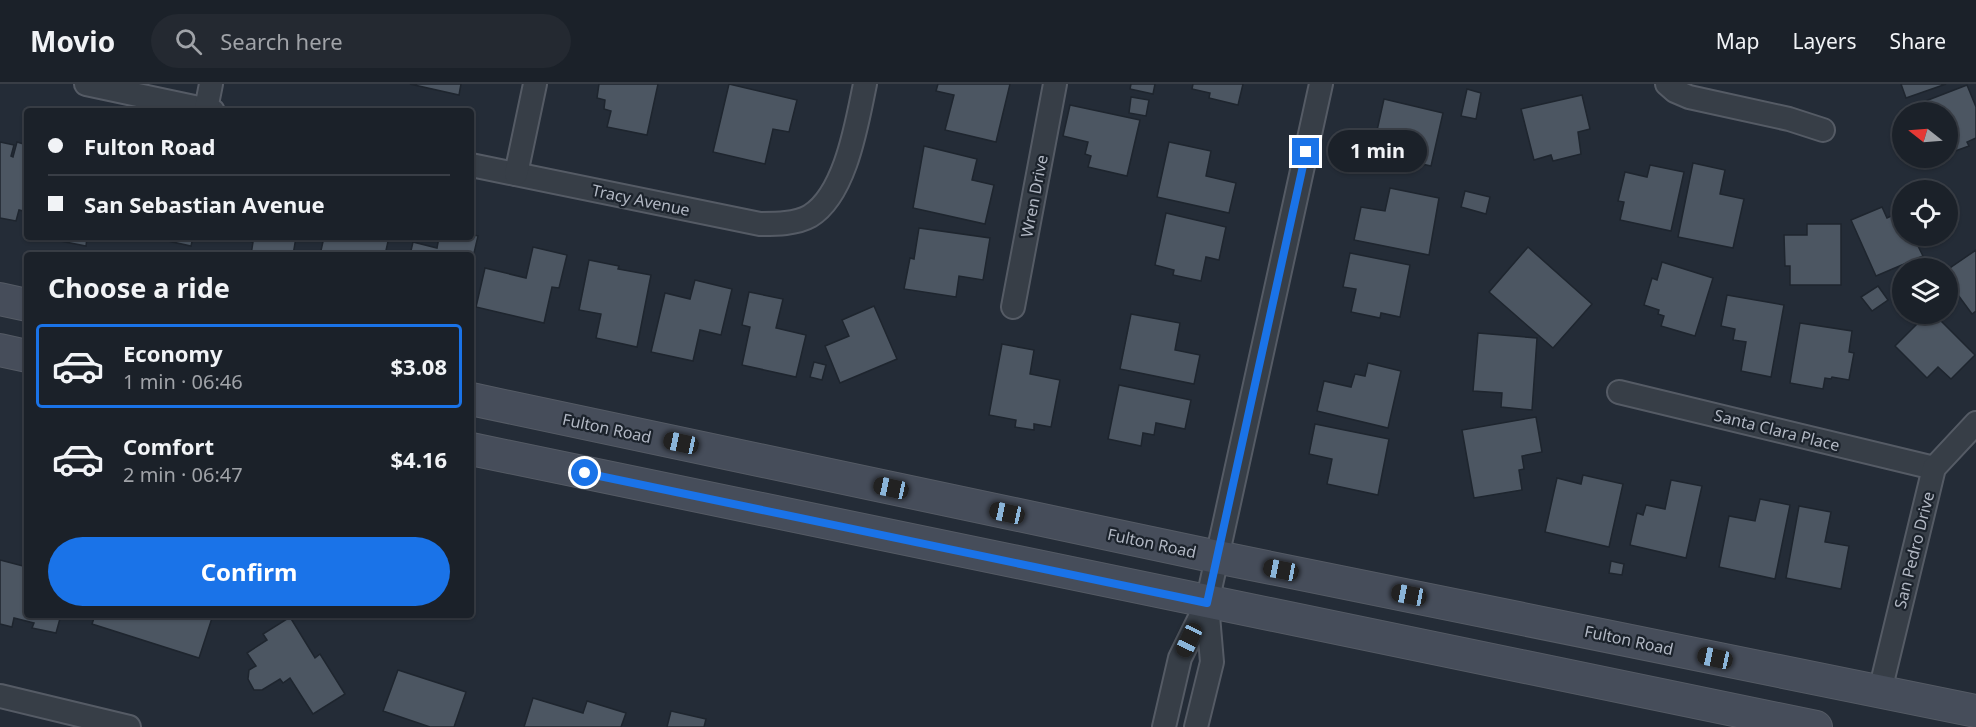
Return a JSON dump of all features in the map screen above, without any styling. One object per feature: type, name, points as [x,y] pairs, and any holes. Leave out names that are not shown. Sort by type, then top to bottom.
[{"type":"main road","points":[[0,299],[24,304]]},
{"type":"main road","points":[[0,350],[24,355]]},
{"type":"main road","name":"Fulton Road","points":[[474,400],[1217,557],[1976,711]]},
{"type":"main road","points":[[474,450],[1815,727]]},
{"type":"street","points":[[86,84],[200,108]]},
{"type":"street","points":[[209,108],[211,84]]},
{"type":"street","points":[[516,174],[535,84]]},
{"type":"street","name":"Tracy Avenue","points":[[474,166],[760,224],[778,224],[811,215],[825,201],[846,162],[853,141],[865,84]]},
{"type":"street","name":"Wren Drive","points":[[1013,307],[1055,84]]},
{"type":"street","points":[[1164,727],[1180,658],[1207,603],[1321,84]]},
{"type":"street","points":[[1667,84],[1675,91],[1689,97],[1789,119],[1823,130]]},
{"type":"street","name":"Santa Clara Place","points":[[1619,392],[1934,468]]},
{"type":"street","name":"San Pedro Drive","points":[[1880,691],[1934,468],[1976,423]]},
{"type":"street","points":[[1196,727],[1212,662],[1207,603]]},
{"type":"street","points":[[0,696],[106,724],[129,727]]},
{"type":"building","points":[[410,84],[461,84],[459,95]]},
{"type":"building","points":[[599,84],[658,84],[647,135],[607,127],[611,111],[604,109],[605,100],[597,98]]},
{"type":"building","points":[[729,84],[797,100],[789,132],[773,129],[765,164],[713,152]]},
{"type":"building","points":[[938,84],[1010,84],[996,142],[945,130],[954,95],[936,91]]},
{"type":"building","points":[[1131,84],[1155,84],[1153,94],[1130,89]]},
{"type":"building","points":[[1193,84],[1243,84],[1238,105],[1209,98],[1210,93],[1192,89]]},
{"type":"building","points":[[1901,84],[1946,84],[1906,98]]},
{"type":"building","points":[[1967,85],[1976,107],[1976,138],[1967,142],[1969,146],[1958,150],[1958,102],[1923,102]]},
{"type":"building","points":[[1467,89],[1481,93],[1476,119],[1461,116]]},
{"type":"building","points":[[1582,95],[1590,129],[1578,132],[1581,154],[1553,161],[1551,155],[1534,160],[1521,109]]},
{"type":"building","points":[[1131,97],[1149,100],[1146,116],[1129,113]]},
{"type":"building","points":[[1384,99],[1443,113],[1431,166],[1372,153]]},
{"type":"building","points":[[1070,105],[1140,120],[1127,176],[1088,167],[1091,156],[1085,154],[1088,142],[1063,136]]},
{"type":"building","points":[[0,142],[14,145],[11,156],[13,157],[17,142],[24,144],[24,211],[19,210],[16,221],[0,218]]},
{"type":"building","points":[[1169,142],[1211,151],[1206,176],[1236,183],[1229,213],[1157,197]]},
{"type":"building","points":[[924,146],[977,159],[972,180],[994,185],[985,224],[913,208]]},
{"type":"building","points":[[1693,163],[1725,170],[1720,194],[1744,199],[1733,248],[1678,237]]},
{"type":"building","points":[[1650,165],[1684,172],[1671,231],[1620,220],[1624,202],[1618,201],[1625,172],[1647,177]]},
{"type":"building","points":[[1390,188],[1439,198],[1429,255],[1354,240],[1361,207],[1385,211]]},
{"type":"building","points":[[1465,191],[1490,197],[1486,214],[1461,207]]},
{"type":"building","points":[[1882,207],[1887,218],[1892,216],[1892,246],[1918,246],[1923,256],[1892,258],[1892,269],[1876,276],[1851,220]]},
{"type":"building","points":[[1166,213],[1226,227],[1219,260],[1206,257],[1201,281],[1173,275],[1174,270],[1155,265]]},
{"type":"building","points":[[1807,224],[1841,224],[1841,285],[1790,285],[1790,266],[1785,266],[1784,235],[1807,235]]},
{"type":"building","points":[[919,228],[990,238],[983,280],[959,276],[956,297],[904,289],[910,258],[914,259]]},
{"type":"building","points":[[474,235],[478,236],[474,253],[411,252],[413,242],[437,248],[438,240],[474,240]]},
{"type":"building","points":[[55,240],[87,240],[86,246]]},
{"type":"building","points":[[164,240],[192,240],[191,246]]},
{"type":"building","points":[[245,240],[296,240],[294,252],[251,252],[253,242]]},
{"type":"building","points":[[323,240],[388,240],[386,252],[321,252]]},
{"type":"building","points":[[533,247],[567,255],[559,288],[552,287],[544,323],[476,307],[485,268],[526,278]]},
{"type":"building","points":[[1528,247],[1592,304],[1553,348],[1489,292]]},
{"type":"building","points":[[1976,250],[1976,311],[1972,314],[1958,295],[1958,262]]},
{"type":"building","points":[[1350,253],[1410,265],[1400,317],[1381,313],[1380,318],[1351,312],[1356,289],[1343,287]]},
{"type":"building","points":[[589,260],[619,266],[618,269],[651,275],[637,347],[596,338],[601,314],[579,310]]},
{"type":"building","points":[[1662,262],[1713,278],[1695,336],[1661,326],[1664,316],[1658,314],[1659,310],[1644,305],[1652,278],[1657,280]]},
{"type":"building","points":[[695,280],[732,289],[721,335],[700,330],[693,361],[651,352],[665,293],[690,299]]},
{"type":"building","points":[[1878,286],[1888,300],[1872,311],[1861,297]]},
{"type":"building","points":[[749,292],[783,299],[776,328],[806,335],[796,377],[742,365],[750,327],[742,325]]},
{"type":"building","points":[[1727,295],[1784,305],[1771,377],[1741,371],[1746,342],[1733,340],[1735,329],[1721,326]]},
{"type":"building","points":[[874,306],[897,359],[840,383],[825,346],[849,336],[842,320]]},
{"type":"building","points":[[1131,314],[1180,323],[1175,350],[1200,355],[1194,384],[1120,369]]},
{"type":"building","points":[[1800,323],[1852,331],[1849,352],[1854,353],[1849,380],[1825,378],[1823,389],[1790,383]]},
{"type":"building","points":[[1917,324],[1944,324],[1975,355],[1951,379],[1938,367],[1927,378],[1895,346]]},
{"type":"building","points":[[1478,333],[1537,338],[1532,410],[1501,407],[1502,393],[1473,391]]},
{"type":"building","points":[[1002,344],[1034,350],[1030,374],[1060,380],[1051,427],[1034,424],[1034,430],[1015,427],[1016,420],[989,415]]},
{"type":"building","points":[[814,362],[826,365],[822,380],[810,377]]},
{"type":"building","points":[[1368,363],[1401,371],[1388,428],[1317,411],[1324,381],[1351,387],[1355,374],[1365,376]]},
{"type":"building","points":[[1119,385],[1191,400],[1185,429],[1156,423],[1154,435],[1143,433],[1141,446],[1108,439]]},
{"type":"building","points":[[1536,417],[1542,452],[1522,456],[1524,469],[1519,470],[1522,490],[1474,498],[1462,430]]},
{"type":"building","points":[[1315,424],[1389,439],[1378,495],[1327,484],[1332,459],[1309,454]]},
{"type":"building","points":[[1583,475],[1623,484],[1609,547],[1545,532],[1557,478],[1581,484]]},
{"type":"building","points":[[1671,480],[1702,486],[1686,558],[1630,545],[1637,513],[1643,515],[1646,505],[1665,509]]},
{"type":"building","points":[[1760,499],[1790,505],[1775,579],[1719,567],[1729,516],[1755,521]]},
{"type":"building","points":[[1799,506],[1831,512],[1825,542],[1849,546],[1841,589],[1786,578]]},
{"type":"building","points":[[0,560],[24,566],[24,618],[60,618],[56,633],[32,628],[34,623],[14,618],[12,627],[0,624]]},
{"type":"building","points":[[1611,561],[1624,564],[1622,575],[1609,573]]},
{"type":"building","points":[[94,618],[212,618],[199,658],[92,624]]},
{"type":"building","points":[[291,618],[315,658],[320,654],[345,694],[313,714],[290,678],[283,683],[280,679],[262,690],[254,690],[248,679],[249,670],[256,666],[247,653],[267,640],[263,634]]},
{"type":"building","points":[[398,670],[466,692],[454,727],[430,727],[383,711]]},
{"type":"building","points":[[533,698],[583,713],[587,701],[626,713],[621,727],[524,727]]},
{"type":"building","points":[[671,711],[706,719],[704,727],[667,727]]},
{"type":"route","points":[[585,473],[1207,603],[1306,152]]}]
